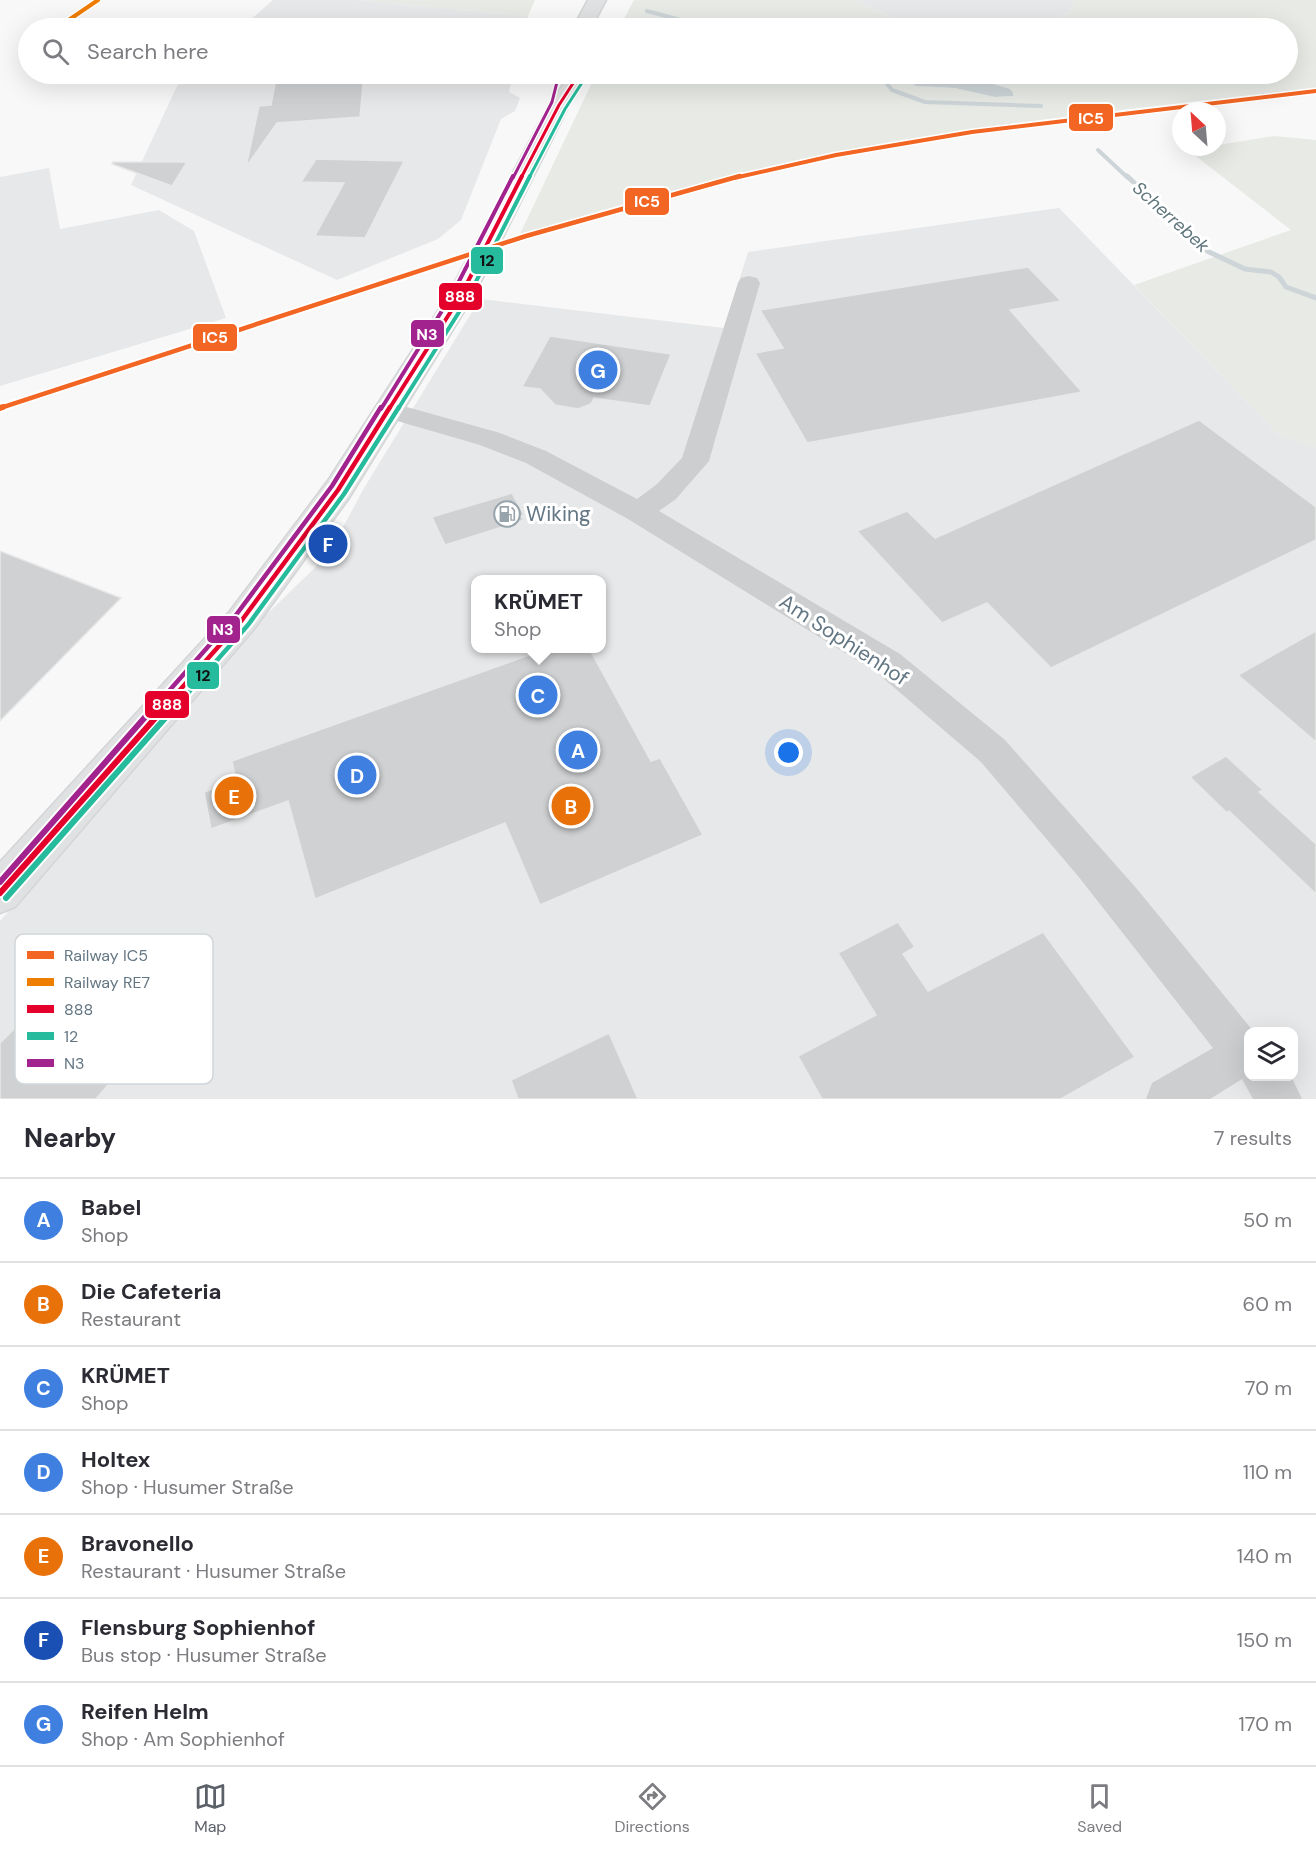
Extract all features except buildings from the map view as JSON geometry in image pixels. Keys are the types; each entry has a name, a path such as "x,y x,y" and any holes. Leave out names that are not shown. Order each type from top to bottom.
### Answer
{"main road":[{"path":"587,18 597,0"},
{"path":"559,105 564,84"},
{"path":"0,893 242,620 338,490 460,297 559,105 573,84"}],"street":[{"path":"638,512 666,492 695,461 749,283"},
{"name":"Am Sophienhof","path":"389,410 490,439 536,457 638,512 888,663 993,751 1072,839 1244,1053"},
{"path":"1168,1099 1244,1066"},
{"name":"Am Sophienhof","path":"1266,1081 1280,1099"}],"shaded area":[{"path":"273,0 357,0 528,16 527,18 252,18"},
{"path":"357,0 535,0 528,16"},
{"path":"634,0 853,0 893,18 624,18"},
{"path":"853,0 1075,0 1070,12 1057,18 893,18"},
{"path":"1075,0 1316,0 1316,88 1192,102 1172,102 1172,104 1006,124 883,143 746,172 520,234 591,84 913,84 955,88 995,97 1013,96 1010,89 993,84 1298,84 1298,18 1057,18 1070,12"},
{"path":"179,84 511,84 509,92 520,98 515,111 501,119 461,220 438,239 337,280 131,185"},
{"path":"913,84 993,84 1010,89 1013,96 995,97 955,88"},
{"path":"1274,136 1316,140 1316,447 1278,434 1134,285 1291,230 1196,156 1226,156 1226,144"},
{"path":"49,168 60,229 159,210 194,231 226,318 0,386 0,177"},
{"path":"1059,208 1278,434 1316,447 1316,1099 0,1099 0,921 265,616 328,555 364,488 480,299 724,328 748,252"}],"waterway":[{"name":"Scherrebek","path":"647,11 673,18"},
{"name":"Scherrebek","path":"887,84 892,90 925,102 1041,106"},
{"name":"Scherrebek","path":"1098,150 1128,178"},
{"name":"Scherrebek","path":"1127,176 1207,251 1245,269 1271,272 1279,277 1286,287 1316,298"}],"rail line":[{"name":"RE7","path":"72,18 98,0"},
{"name":"IC5","path":"0,408 526,236 720,181 836,155 972,132 1316,91"}],"transit line":[{"name":"N3","path":"0,882 236,615 332,486 453,293 552,102 556,84"},
{"name":"888","path":"0,893 242,620 338,490 460,297 559,105 573,84"},
{"name":"12","path":"6,898 248,625 344,494 466,301 565,109 581,84"}],"place":[{"name":"Reifen Helm","path":"598,370"},
{"name":"Wiking","path":"507,514"},
{"name":"Flensburg Sophienhof","path":"328,544"},
{"name":"KRÜMET","path":"538,695"},
{"name":"Babel","path":"578,750"},
{"name":"Holtex","path":"357,775"},
{"name":"Bravonello","path":"234,796"},
{"name":"Die Cafeteria","path":"571,806"}]}
